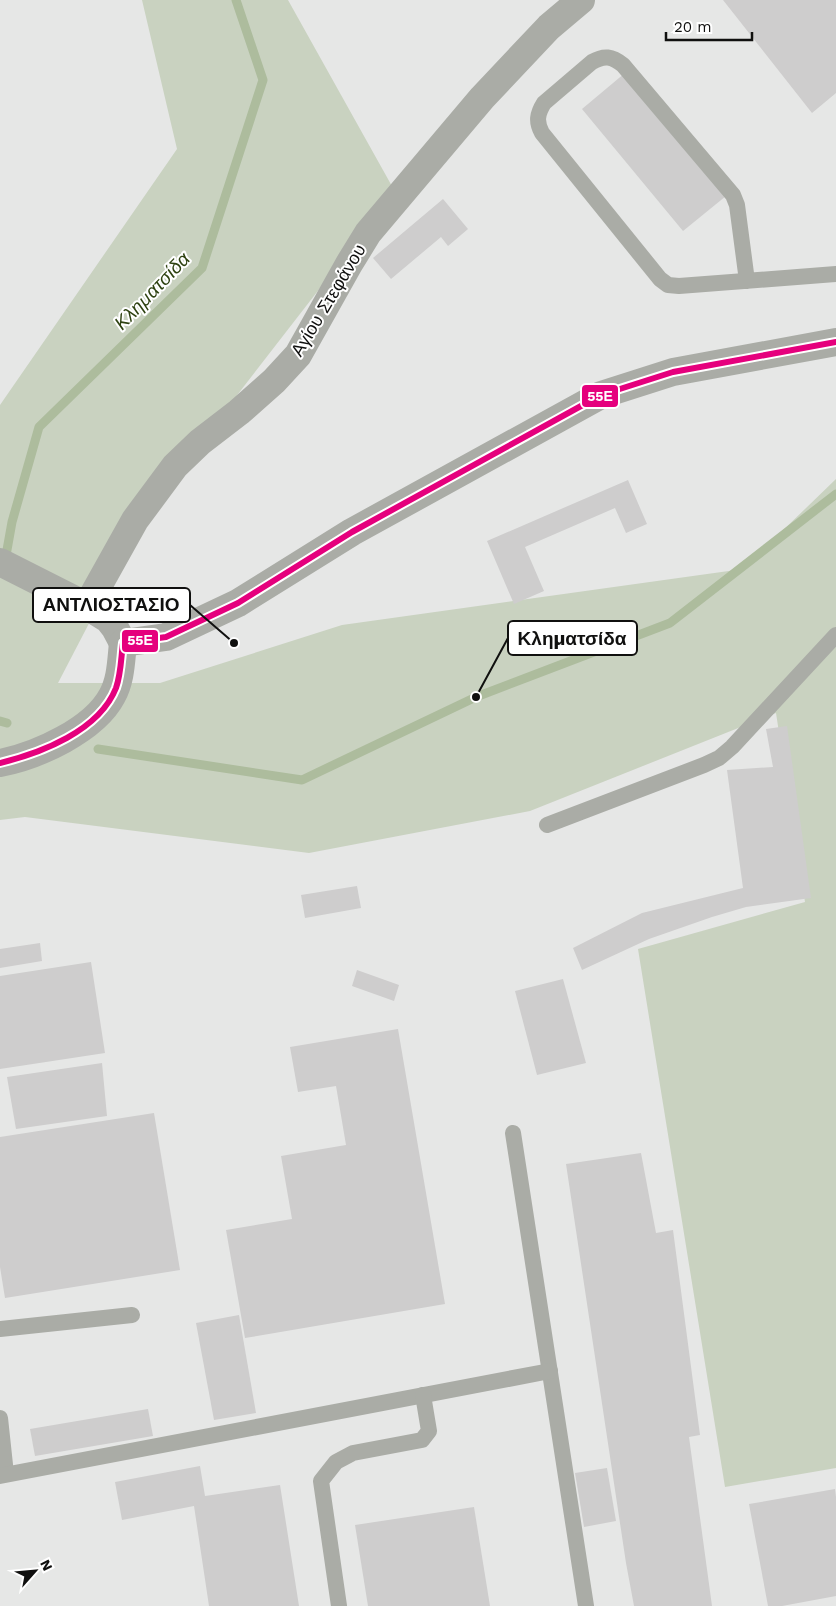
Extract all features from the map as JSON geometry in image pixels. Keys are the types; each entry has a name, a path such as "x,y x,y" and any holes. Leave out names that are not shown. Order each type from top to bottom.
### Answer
{"street":[{"name":"Αγίου Στεφάνου","path":"87,606 135,520 175,466 200,442 274,381 298,355 368,233 482,98 549,27 581,0"},
{"path":"123,643 166,637 238,603 352,532 601,395 673,372 836,342"},
{"path":"0,562 87,606 108,619 116,628 123,643 120,673 112,696 96,716 74,734 47,748 0,763"}],"lane":[{"path":"748,281 737,205 732,195 623,64 608,56 599,57 544,103 537,118 538,126 542,133 660,279 668,285 673,286 748,281 836,274"},
{"path":"547,825 719,758 732,747 836,635"},
{"path":"513,1133 586,1606"},
{"path":"0,1329 132,1315"},
{"path":"0,1418 3,1475 550,1371"},
{"path":"340,1606 322,1481 336,1462 353,1452 422,1440 429,1431 423,1395"}],"green space":[{"path":"142,0 288,0 393,188 317,292 148,510 58,683 160,683 342,625 743,569 836,479 836,1468 725,1487 638,949 805,902 776,713 530,811 309,853 25,817 0,820 0,405 177,149"}],"building":[{"path":"723,0 836,0 836,93 812,113"},
{"path":"625,73 726,196 683,231 582,109"},
{"path":"443,199 468,229 448,246 441,237 391,279 373,258"},
{"path":"628,480 647,524 626,533 615,508 525,547 544,591 514,604 487,541"},
{"path":"787,726 811,898 746,907 712,917 649,939 582,970 573,948 642,913 743,888 727,770 773,767 766,729"},
{"path":"357,886 361,908 305,918 301,895"},
{"path":"40,943 42,961 0,968 0,949"},
{"path":"91,962 105,1053 0,1069 0,976"},
{"path":"357,970 399,985 394,1001 352,986"},
{"path":"563,979 586,1063 537,1075 515,991"},
{"path":"398,1029 445,1304 245,1338 226,1230 292,1219 281,1156 346,1145 336,1086 298,1092 290,1047"},
{"path":"102,1063 107,1116 16,1129 7,1077"},
{"path":"154,1113 180,1270 5,1298 0,1267 0,1137"},
{"path":"641,1153 656,1233 673,1230 700,1435 689,1437 712,1606 634,1606 626,1563 566,1164"},
{"path":"239,1315 256,1413 214,1420 196,1323"},
{"path":"148,1409 153,1436 35,1456 30,1429"},
{"path":"200,1466 205,1496 280,1485 299,1606 209,1606 194,1506 122,1520 115,1482"},
{"path":"607,1468 616,1521 584,1527 575,1473"},
{"path":"835,1489 836,1596 782,1606 768,1606 749,1504"},
{"path":"474,1507 490,1606 368,1606 355,1525"}],"waterway":[{"name":"Κληματσίδα","path":"5,561 12,522 39,427 202,268 263,80 236,0"},
{"name":"Κληματσίδα","path":"98,749 302,780 476,697 670,623 836,494"},
{"path":"0,721 7,723"}],"transit line":[{"name":"55Ε","path":"0,763 33,753 67,738 83,728 96,716 108,703 118,683 123,643 166,637 238,603 352,532 601,395 673,372 836,342"}],"place":[{"name":"ΑΝΤΛΙΟΣΤΑΣΙΟ","path":"234,643"},
{"name":"Κληματσίδα","path":"476,697"}]}
